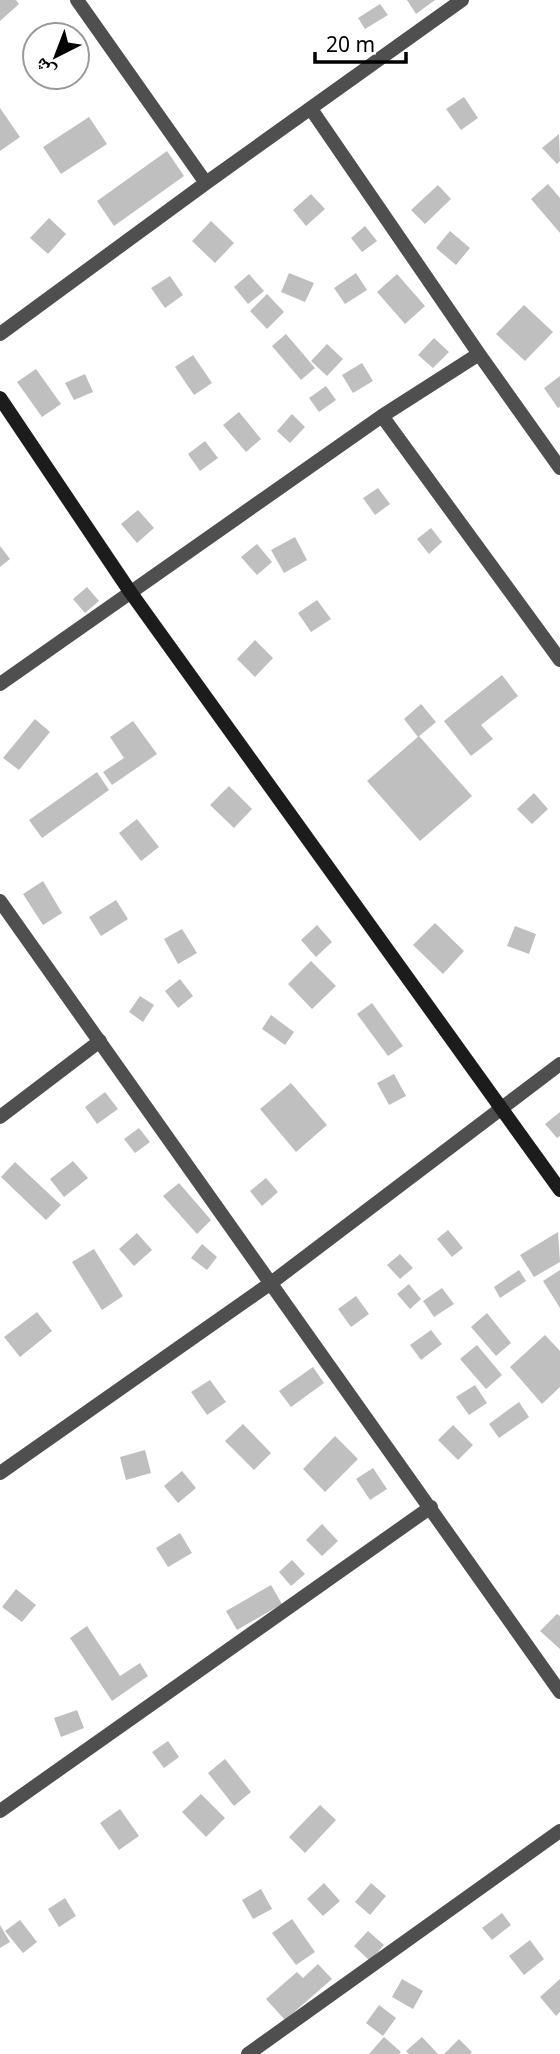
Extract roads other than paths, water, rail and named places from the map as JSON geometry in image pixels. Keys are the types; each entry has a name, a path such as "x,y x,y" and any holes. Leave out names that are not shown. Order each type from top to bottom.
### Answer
{"street":[{"path":"77,0 206,183"},
{"path":"0,334 461,0"},
{"path":"312,109 560,468"},
{"path":"0,684 382,416 479,354"},
{"path":"0,398 131,593 560,1190"},
{"path":"382,416 560,660"},
{"path":"0,901 560,1692"},
{"path":"0,1117 100,1041"},
{"path":"0,1473 271,1283 560,1064"},
{"path":"0,1811 431,1507"},
{"path":"248,2054 560,1831"}]}
